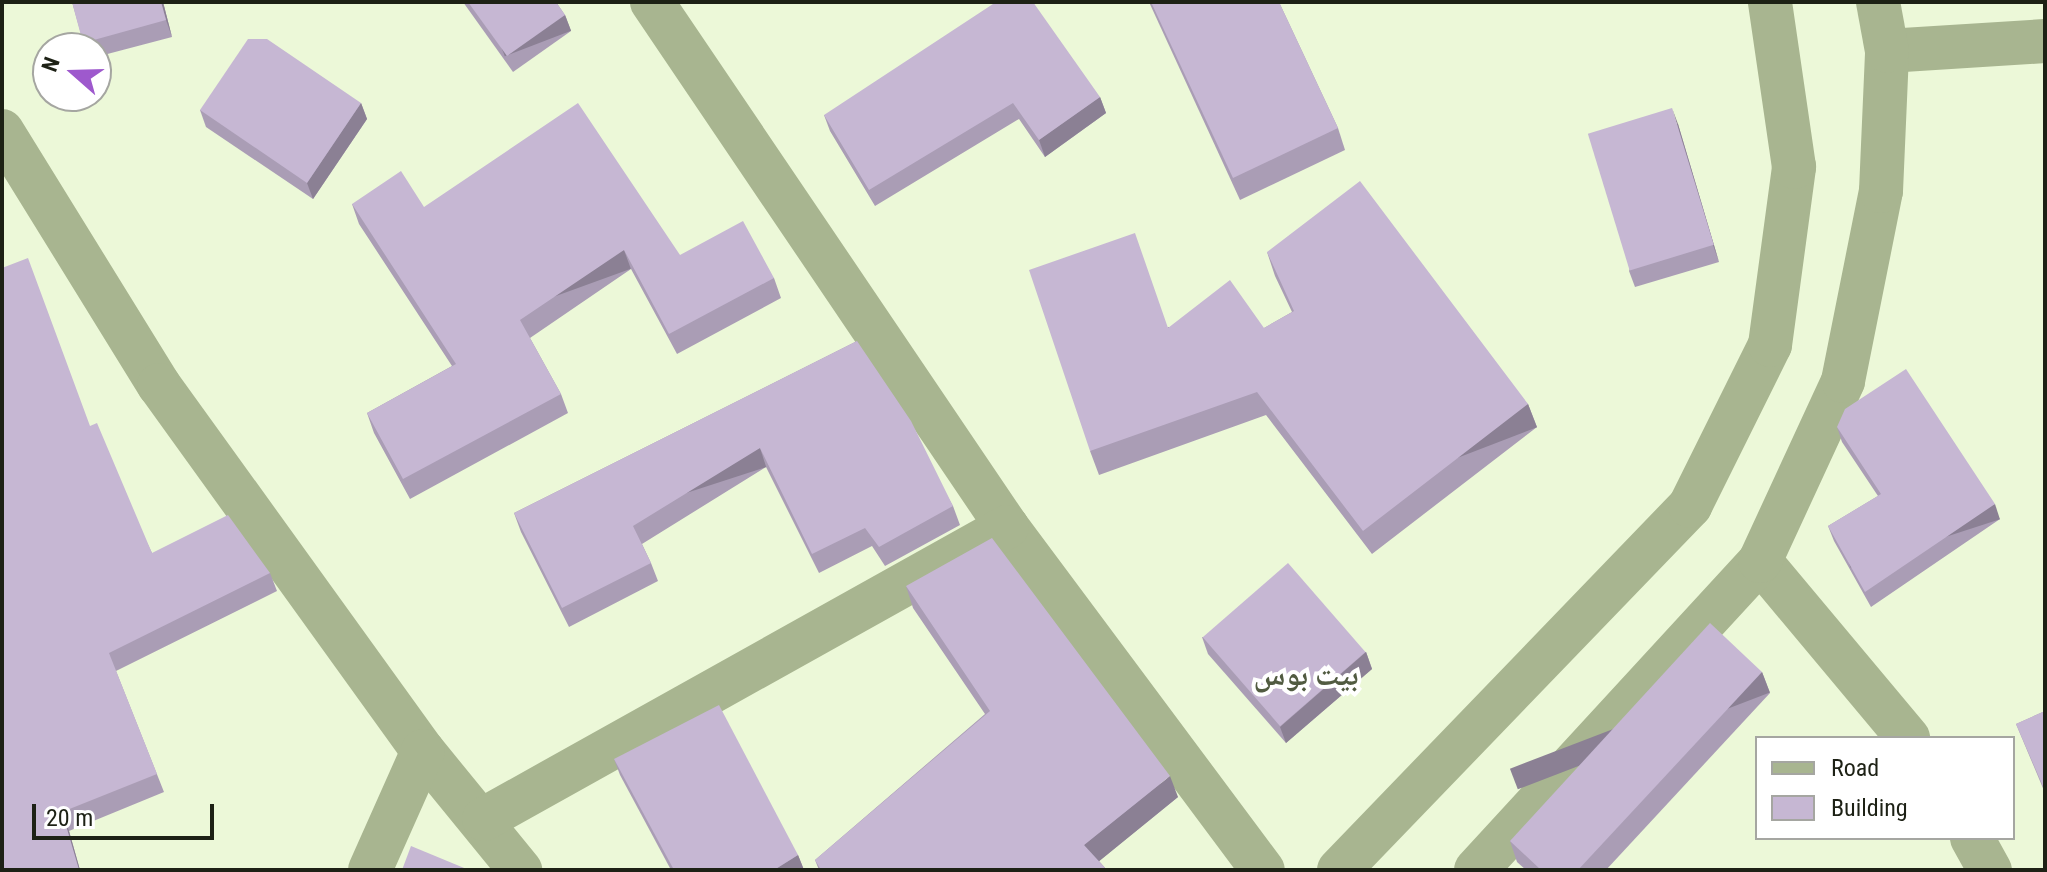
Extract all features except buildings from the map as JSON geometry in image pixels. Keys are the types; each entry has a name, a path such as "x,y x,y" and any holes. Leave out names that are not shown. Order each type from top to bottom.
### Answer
{"street":[{"path":"652,2 1007,527 1263,870"},
{"path":"1339,870 1690,506 1764,358 1770,345 1794,167 1770,2"},
{"path":"1476,870 1760,561 1843,381 1881,191 1887,51 1878,2"},
{"path":"1887,51 2045,41"},
{"path":"2,131 159,385 423,751 484,819 520,870"},
{"path":"484,819 1007,527"},
{"path":"1760,561 1906,736"},
{"path":"370,870 423,751"},
{"path":"1973,840 1990,870"}],"district":[{"name":"بيت بوس","path":"1306,675"}]}
